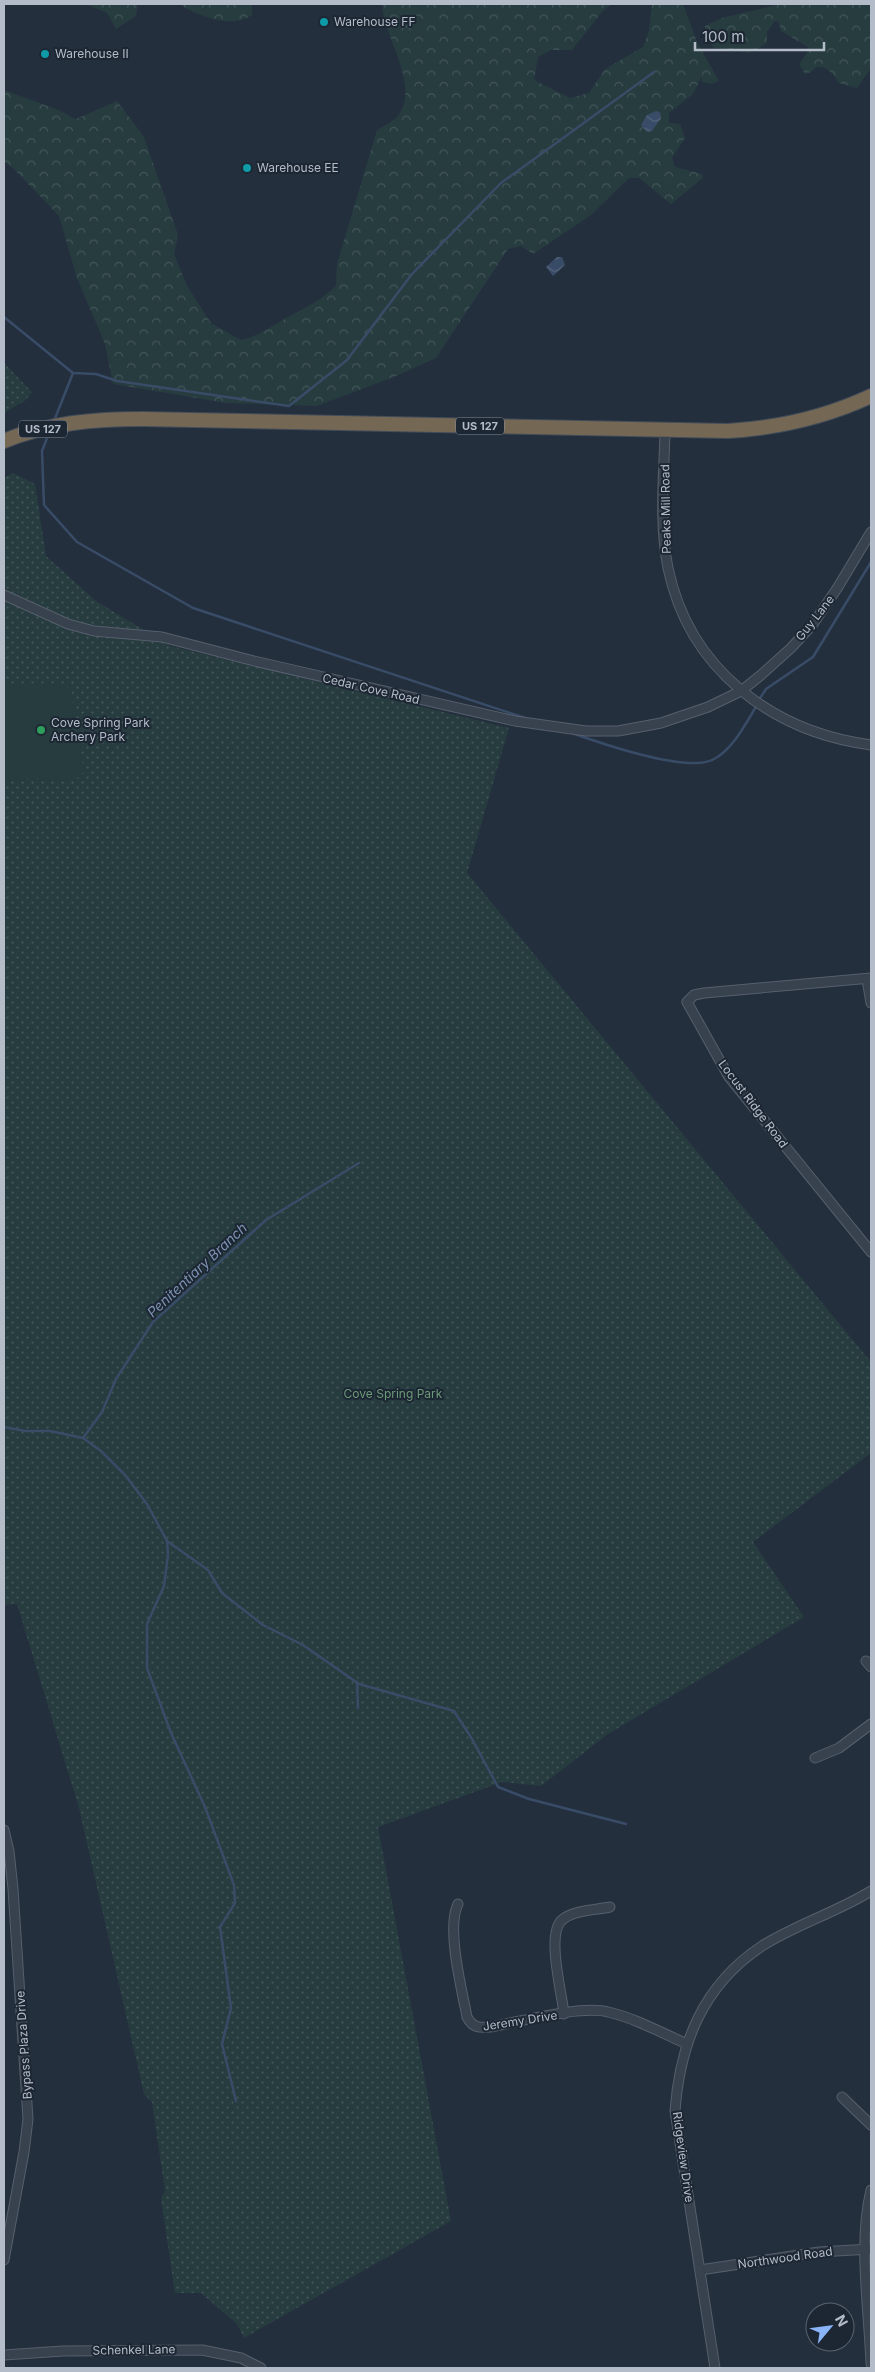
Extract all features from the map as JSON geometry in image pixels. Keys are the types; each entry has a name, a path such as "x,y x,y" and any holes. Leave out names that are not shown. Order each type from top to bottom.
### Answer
{"highway":[{"name":"US 127","path":"4,441 61,425 115,419 204,419 728,431 778,425 822,415 871,396"}],"street":[{"name":"Peaks Mill Road","path":"665,431 664,529 668,568 681,609 703,648 741,691 768,710 809,731 839,740 871,745"},
{"name":"Guy Lane","path":"741,691 791,648 813,624 871,532"},
{"name":"Cedar Cove Road","path":"4,595 61,621 94,631 162,637 439,705 560,728 602,731 648,726 703,709 741,691"},
{"path":"869,978 871,1003"},
{"name":"Locust Ridge Road","path":"869,978 704,993 694,995 687,1002 730,1077 871,1252"},
{"path":"815,1758 839,1748 871,1724"},
{"name":"Bypass Plaza Drive","path":"4,1830 9,1851 13,1889 28,2119 24,2152 4,2260"},
{"name":"Ridgeview Drive","path":"715,2368 675,2111 678,2076 687,2044 700,2012 712,1994 744,1960 763,1945 871,1891"},
{"name":"Jeremy Drive","path":"458,1904 454,1920 454,1936 467,2017 471,2024 479,2028 490,2027 564,2014 607,2011 687,2044"},
{"path":"564,2014 554,1940 558,1925 562,1920 576,1913 610,1907"},
{"path":"842,2097 871,2125"},
{"path":"871,2190 866,2210 871,2364"},
{"name":"Northwood Road","path":"700,2270 819,2252 868,2249"},
{"name":"Schenkel Lane","path":"4,2355 58,2351 196,2349 241,2358 261,2368"}],"green space":[{"path":"85,4 138,4 136,16 116,29 107,13"},
{"path":"181,4 252,4 252,15 235,21 218,20 185,8"},
{"path":"382,4 611,4 602,12 572,50 551,50 538,57 534,80 570,98 589,93 605,69 643,47 649,31 652,4 683,4 697,42 719,81 711,84 702,82 701,77 693,94 669,113 669,123 680,124 685,138 672,158 675,167 702,174 703,178 671,204 639,178 629,178 591,215 533,254 521,246 508,249 436,358 394,377 317,406 226,403 113,384 105,344 77,278 59,216 4,161 4,90 56,109 76,119 117,101 144,137 178,235 174,254 187,286 211,323 241,340 260,333 308,306 325,296 336,286 337,264 377,130 397,117 404,105 404,76 388,31"},
{"path":"781,4 871,4 871,68 857,88 839,83 824,68 816,67 811,72 805,74 799,64 807,53 808,47 781,31 779,22 775,21 767,32 767,43 749,53 714,48 706,37 705,26 722,18"},
{"path":"4,363 32,392 26,400 4,413"},
{"name":"Cove Spring Park","path":"13,473 35,484 46,556 96,601 170,646 509,728 467,873 871,1362 871,1453 753,1542 804,1617 608,1734 541,1786 502,1782 378,1827 451,2221 244,2338 237,2324 201,2293 175,2293 161,2198 165,2191 152,2102 144,2094 79,1808 17,1604 4,1605 4,478"},
{"name":"Cove Spring Park Archery Park","path":"62,683 71,689 84,771 80,776 69,781 36,778 4,782 4,684"}],"water":[{"path":"656,111 660,112 661,118 652,131 647,132 641,125 647,115"},
{"path":"557,257 562,257 565,265 553,276 546,267"}],"waterway":[{"path":"4,317 73,373 96,374 117,381 289,406 347,360 412,274 501,183 654,72"},
{"path":"54,421 73,373"},
{"path":"49,433 42,451 44,505 77,542 193,608 528,719"},
{"path":"759,700 766,689 813,657 871,562"},
{"path":"569,732 642,755 684,763 701,763 714,759 727,749 757,705"},
{"name":"Penitentiary Branch","path":"83,1438 102,1412 116,1379 153,1322 266,1220 359,1163"},
{"path":"4,1427 25,1431 50,1431 83,1438 101,1451 125,1475 147,1504 167,1541 208,1570 222,1593 263,1625 303,1645 359,1684 454,1711 472,1739 498,1787 529,1799 626,1824"},
{"path":"167,1541 168,1555 164,1586 147,1624 147,1668 171,1733 205,1807 234,1885 235,1903 220,1927 231,2008 222,2044 236,2101"},
{"path":"357,1682 358,1708"}],"place":[{"name":"Warehouse FF","path":"324,22"},
{"name":"Warehouse II","path":"45,54"},
{"name":"Warehouse EE","path":"247,168"},
{"name":"Cove Spring Park Archery Park","path":"41,730"}]}
